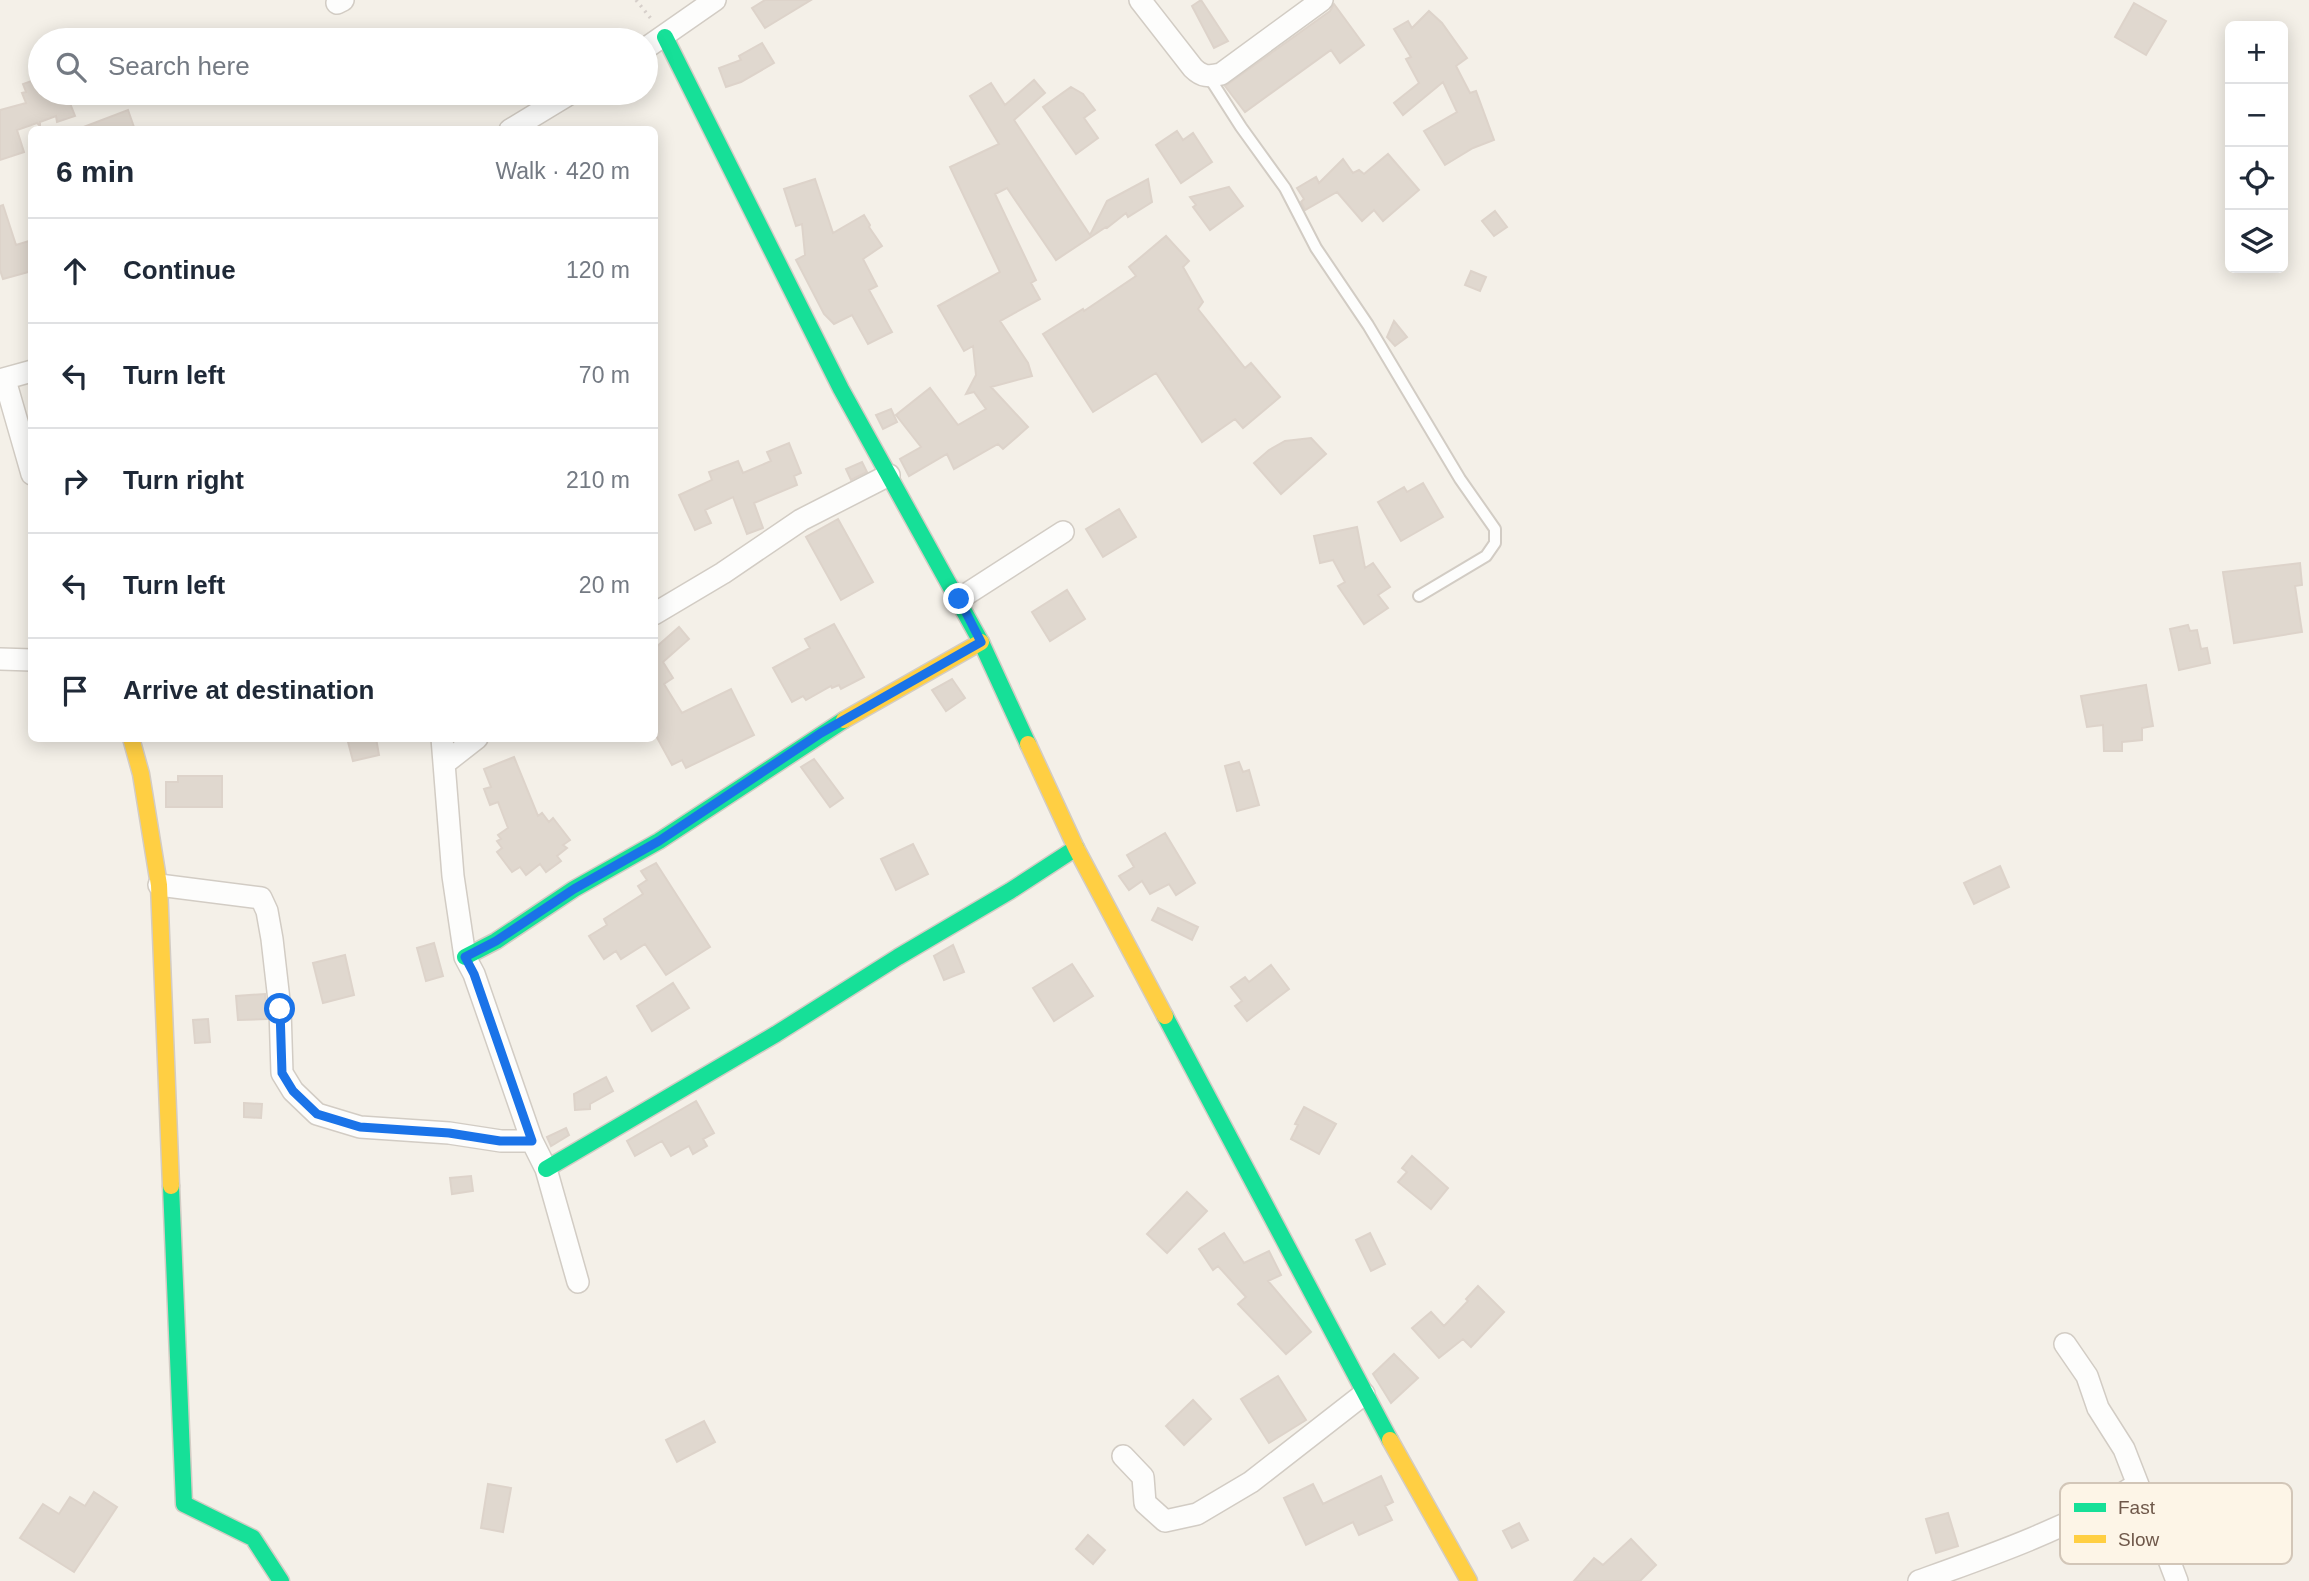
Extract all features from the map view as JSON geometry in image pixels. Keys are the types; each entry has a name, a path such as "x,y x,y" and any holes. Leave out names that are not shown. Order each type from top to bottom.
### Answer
{"street":[{"path":"658,41 715,0"},
{"path":"1140,0 1192,68 1209,77 1221,74 1322,0"},
{"path":"665,37 841,389 981,642 1076,848 1364,1394 1469,1581"},
{"path":"517,126 551,105"},
{"path":"28,372 3,380 28,461"},
{"path":"658,612 723,573 801,520 889,475"},
{"path":"959,599 1063,532"},
{"path":"465,957 496,941 574,889 659,841 821,733 981,642"},
{"path":"0,659 28,660"},
{"path":"132,742 141,774 159,885 184,1504 253,1538 281,1581"},
{"path":"442,742 453,876 465,957 474,974 532,1141 546,1169 578,1282"},
{"path":"445,764 472,742"},
{"path":"546,1169 776,1034 1076,848"},
{"path":"159,885 261,898 267,911 272,939 280,1009 282,1073 293,1091 317,1114 360,1127 449,1133 500,1141 532,1141"},
{"path":"2065,1344 2087,1376 2098,1408 2124,1449 2137,1483"},
{"path":"1123,1456 1143,1477 1145,1503 1165,1521 1197,1514 1251,1482 1364,1394"},
{"path":"1919,1581 1997,1553 2060,1526"},
{"path":"2170,1564 2177,1581"}],"lane":[{"path":"1209,77 1285,188 1315,248 1368,325 1460,479 1495,529 1495,543 1486,556 1419,596"}],"building":[{"path":"765,0 811,0 765,28 752,8"},
{"path":"1201,0 1228,41 1214,48 1192,6"},
{"path":"2134,3 2166,21 2146,55 2115,37"},
{"path":"1334,4 1364,45 1340,63 1331,50 1245,112 1225,86 1330,11"},
{"path":"1429,11 1442,23 1467,58 1456,66 1470,93 1476,91 1494,140 1473,148 1445,165 1424,131 1457,112 1443,82 1403,115 1394,103 1419,83 1406,59 1411,57 1394,29 1408,21 1412,28"},
{"path":"762,43 774,63 741,82 726,87 719,68 741,60 739,56"},
{"path":"1034,80 1045,93 1014,120 1090,235 1107,201 1148,179 1152,202 1128,217 1126,213 1056,260 1007,188 995,194 1036,280 1031,283 1040,299 1000,321 1028,363 1032,376 991,387 1028,427 1003,449 998,444 954,469 947,454 909,476 900,459 921,447 896,415 930,388 958,425 986,409 974,392 966,394 976,375 973,346 964,351 938,306 1000,272 950,167 999,144 970,96 991,83 1005,105"},
{"path":"28,82 28,105 71,105 75,116 57,122 56,116 40,122 40,126 37,123 17,130 24,152 0,160 0,110 26,103 22,93 26,92 23,84"},
{"path":"1071,87 1083,94 1095,110 1084,118 1098,138 1076,154 1043,107"},
{"path":"128,110 134,126 86,126"},
{"path":"1177,131 1183,140 1193,133 1212,162 1181,183 1156,145"},
{"path":"1388,154 1419,190 1383,221 1374,210 1362,221 1337,192 1305,210 1301,202 1304,199 1297,188 1316,177 1319,183 1343,159 1353,173 1359,170 1364,174"},
{"path":"815,179 833,233 864,215 882,246 863,259 877,286 869,290 892,332 868,344 852,315 834,324 824,314 796,260 805,255 802,224 796,226 784,189"},
{"path":"1229,187 1243,206 1210,230 1193,207 1196,205 1190,197"},
{"path":"3,205 16,245 28,241 28,272 3,279 0,270 0,206"},
{"path":"1495,211 1507,227 1494,236 1482,221"},
{"path":"1166,236 1189,261 1183,267 1203,302 1198,309 1245,368 1251,363 1280,397 1243,428 1235,419 1202,442 1156,373 1093,412 1043,334 1083,309 1084,311 1136,276 1129,267"},
{"path":"1471,271 1486,277 1480,291 1465,285"},
{"path":"1394,321 1407,337 1395,346 1387,337"},
{"path":"891,409 897,422 883,429 876,415"},
{"path":"1311,438 1326,454 1281,494 1254,463 1285,441"},
{"path":"789,443 801,473 794,476 797,485 754,503 763,528 747,534 733,497 705,510 711,523 695,530 679,495 712,480 709,472 738,461 743,473 771,461 767,452"},
{"path":"862,462 867,472 851,480 846,469"},
{"path":"1423,483 1443,517 1401,541 1378,502 1404,487 1407,492"},
{"path":"1119,509 1136,537 1103,557 1086,529"},
{"path":"838,519 873,582 841,600 806,537"},
{"path":"1357,527 1365,568 1373,563 1390,587 1378,595 1388,608 1364,624 1338,586 1345,582 1333,560 1320,563 1314,536"},
{"path":"2300,563 2302,585 2295,586 2302,632 2234,643 2223,572"},
{"path":"1067,590 1085,619 1050,641 1032,612"},
{"path":"834,624 864,677 841,689 839,685 832,688 831,686 806,700 803,696 792,702 773,668 810,648 805,639"},
{"path":"2188,625 2190,631 2197,630 2201,649 2207,648 2210,663 2179,670 2170,629"},
{"path":"679,627 689,639 663,662 673,678 664,684 682,713 731,689 754,735 686,768 682,760 672,765 658,739 658,645"},
{"path":"952,679 965,698 946,711 932,690"},
{"path":"2146,685 2153,726 2142,728 2142,740 2122,742 2122,751 2104,751 2103,725 2087,727 2081,696"},
{"path":"348,742 377,742 379,755 353,761"},
{"path":"514,757 538,816 542,813 549,822 553,818 570,840 563,845 567,848 557,856 561,861 546,872 540,864 526,875 520,867 512,872 497,852 502,848 497,841 501,839 498,835 508,828 498,802 490,805 484,789 491,787 484,769"},
{"path":"814,759 843,798 830,807 801,767"},
{"path":"1239,762 1243,772 1249,770 1259,805 1237,811 1225,766"},
{"path":"178,776 222,776 222,807 166,807 166,782 178,782"},
{"path":"1165,833 1195,883 1176,895 1169,884 1150,894 1142,881 1129,890 1119,876 1134,867 1127,855"},
{"path":"913,844 928,874 896,890 881,859"},
{"path":"656,863 710,947 666,975 645,944 621,959 616,951 604,959 589,936 607,925 604,919 643,894 638,886 647,880 641,871"},
{"path":"2000,866 2009,887 1974,904 1964,883"},
{"path":"1158,908 1198,927 1192,940 1152,920"},
{"path":"434,943 443,976 426,981 417,948"},
{"path":"953,945 964,972 944,980 934,956"},
{"path":"345,955 354,995 323,1003 313,963"},
{"path":"1072,964 1093,996 1054,1021 1033,988"},
{"path":"1271,965 1289,989 1247,1021 1235,1006 1242,1001 1231,987 1245,977 1249,982"},
{"path":"673,983 689,1008 652,1031 637,1006"},
{"path":"265,994 267,1019 238,1020 236,996"},
{"path":"208,1019 210,1042 195,1043 193,1020"},
{"path":"606,1077 613,1091 590,1104 590,1109 575,1110 574,1094"},
{"path":"696,1101 714,1133 703,1139 707,1146 693,1154 689,1146 671,1156 662,1141 635,1156 627,1141"},
{"path":"244,1103 262,1104 261,1118 244,1117"},
{"path":"1304,1107 1336,1124 1319,1154 1291,1139"},
{"path":"566,1128 569,1135 551,1146 547,1137"},
{"path":"1412,1156 1448,1188 1431,1209 1398,1182 1407,1172 1402,1168"},
{"path":"471,1176 473,1191 452,1194 450,1178"},
{"path":"1187,1192 1207,1211 1167,1253 1147,1234"},
{"path":"1224,1233 1244,1263 1269,1251 1281,1275 1268,1281 1311,1332 1286,1354 1238,1304 1246,1297 1218,1266 1213,1270 1199,1249"},
{"path":"1370,1233 1385,1264 1371,1271 1356,1240"},
{"path":"1478,1286 1504,1312 1471,1347 1463,1339 1439,1358 1412,1328 1431,1312 1444,1326"},
{"path":"1394,1354 1418,1378 1391,1403 1373,1374"},
{"path":"1278,1376 1306,1420 1269,1443 1241,1399"},
{"path":"1193,1400 1211,1419 1184,1445 1166,1426"},
{"path":"704,1421 715,1442 677,1462 666,1440"},
{"path":"1381,1476 1393,1502 1385,1506 1392,1520 1359,1535 1353,1522 1306,1545 1284,1498 1313,1484 1323,1504"},
{"path":"488,1484 511,1488 503,1532 481,1528"},
{"path":"94,1492 117,1507 74,1572 20,1538 43,1504 59,1514 70,1497 85,1506"},
{"path":"1948,1513 1958,1546 1936,1553 1926,1519"},
{"path":"1519,1523 1528,1540 1512,1548 1503,1531"},
{"path":"1088,1535 1105,1550 1093,1564 1076,1549"},
{"path":"1631,1539 1656,1565 1640,1581 1574,1581 1594,1558 1603,1565"}],"traffic: fast":[{"path":"665,37 841,389 981,642 1028,744"},
{"path":"465,957 496,941 574,889 659,841 844,720"},
{"path":"546,1169 776,1034 1076,848"},
{"path":"1165,1016 1390,1440"},
{"path":"171,1186 184,1504 253,1538 281,1581"}],"traffic: slow":[{"path":"844,720 981,642"},
{"path":"132,742 141,774 159,885 171,1186"},
{"path":"1028,744 1076,848 1165,1016"},
{"path":"1390,1440 1469,1581"}],"route":[{"path":"280,1009 282,1073 293,1091 317,1114 360,1127 449,1133 500,1141 532,1141 474,974 465,957 496,941 574,889 659,841 821,733 981,642 959,599"}]}
